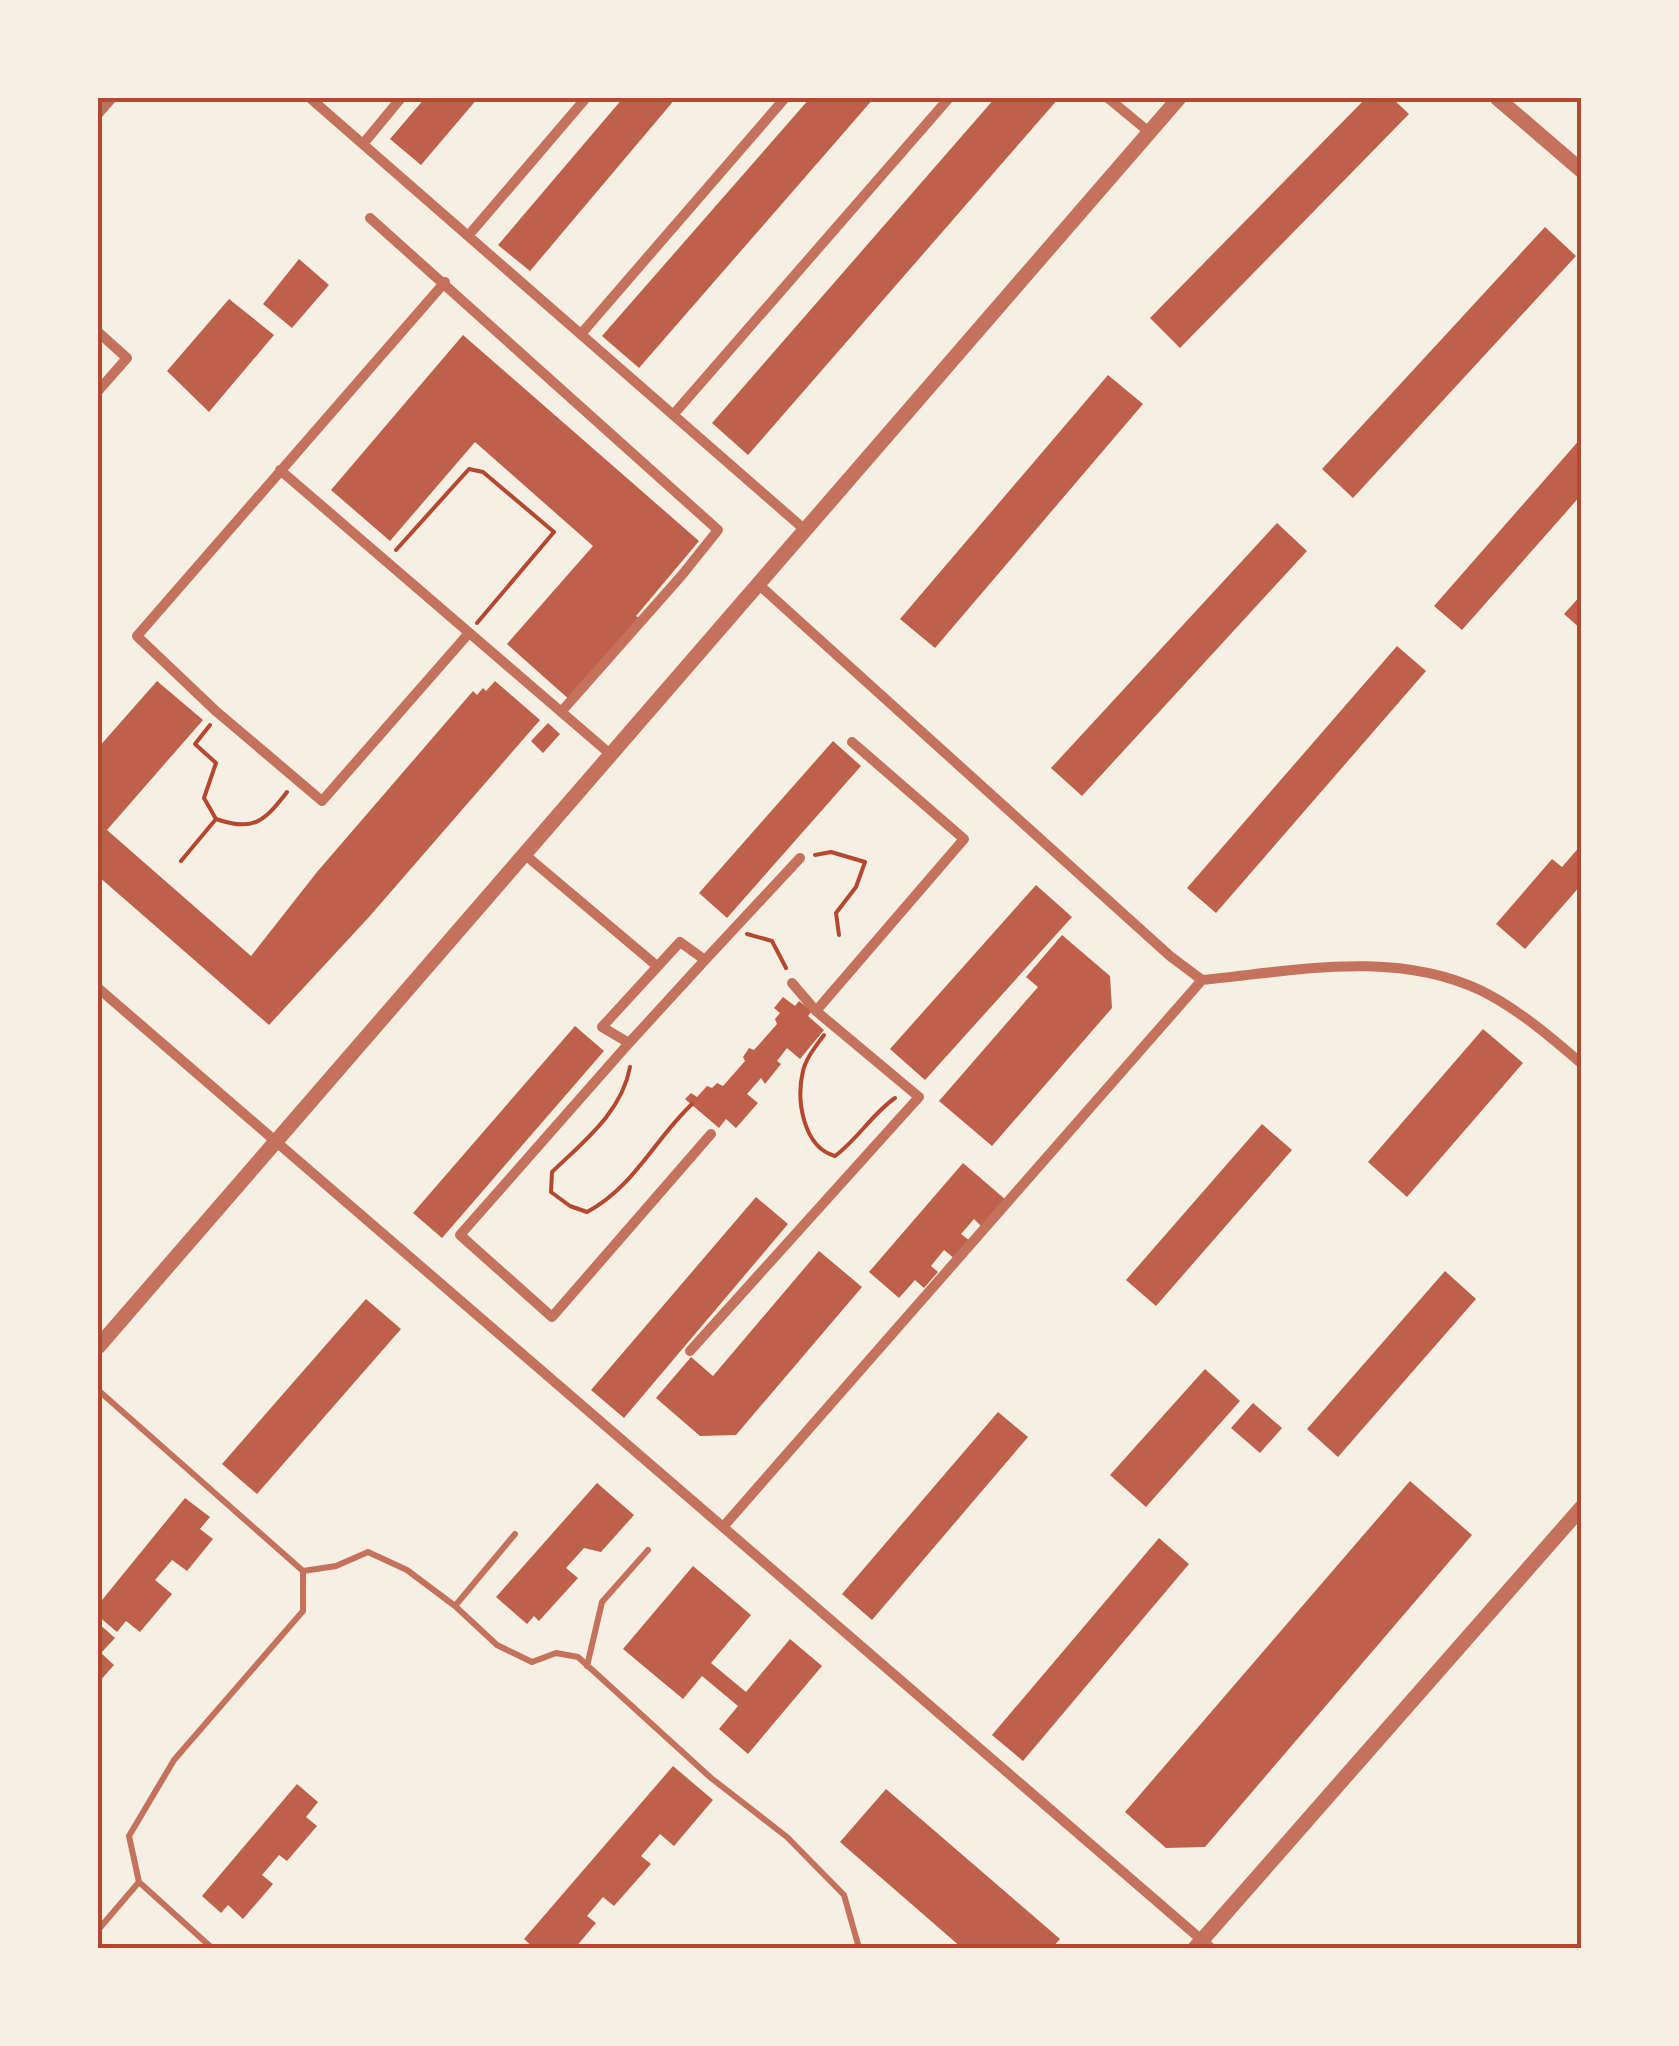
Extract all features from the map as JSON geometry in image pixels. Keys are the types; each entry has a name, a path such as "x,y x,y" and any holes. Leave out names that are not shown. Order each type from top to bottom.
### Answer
{"street":[{"path":"98,114 112,98"},
{"path":"310,98 804,529"},
{"path":"363,144 401,98"},
{"path":"468,236 586,98"},
{"path":"581,334 785,98"},
{"path":"673,415 949,98"},
{"path":"1108,98 1149,132"},
{"path":"98,1348 609,753 1180,98"},
{"path":"1497,98 1582,170"},
{"path":"370,218 718,530 562,712"},
{"path":"444,282 137,636 322,801 470,632"},
{"path":"98,332 127,358 98,392"},
{"path":"280,470 609,753"},
{"path":"757,583 1170,956 1202,980 1352,965 1414,968 1483,992 1549,1036 1582,1064"},
{"path":"816,1011 964,838 852,742"},
{"path":"523,853 657,966"},
{"path":"711,1134 552,1318 460,1236 800,858"},
{"path":"629,1044 602,1027 657,966 680,942 706,960"},
{"path":"723,1527 1202,980"},
{"path":"690,1351 918,1097 816,1011 792,984"},
{"path":"98,988 1202,1946 1582,1507"}],"lane":[{"path":"98,1390 303,1571 304,1611 174,1760 129,1836 140,1882 212,1948"},
{"path":"456,1606 515,1534"},
{"path":"588,1666 602,1602 648,1550"},
{"path":"303,1571 336,1566 368,1552 407,1570 456,1606 497,1645 532,1662 556,1653 578,1657 711,1778 788,1837 844,1895 859,1948"},
{"path":"98,1930 140,1882"}],"path":[{"path":"386,561 469,468 483,472 554,532 470,632"},
{"path":"220,714 195,744 216,762 204,798 216,819 238,827 258,823 296,780"},
{"path":"181,861 216,819"},
{"path":"800,858 832,852 865,862 856,887 836,913 839,935"},
{"path":"728,937 747,934 772,941 792,984"},
{"path":"833,1024 804,1066 800,1090 803,1116 811,1138 822,1152 835,1156 854,1142 871,1118 909,1089"},
{"path":"629,1044 633,1052 620,1099 600,1125 552,1172 551,1192 570,1206 587,1212 610,1200 692,1104"}],"building":[{"path":"425,98 478,98 421,165 390,139"},
{"path":"623,98 676,98 530,271 498,245"},
{"path":"810,98 874,98 639,368 602,336"},
{"path":"995,98 1059,98 748,455 712,423"},
{"path":"1366,98 1392,98 1409,114 1180,348 1150,318"},
{"path":"1545,227 1576,256 1353,498 1322,469"},
{"path":"299,259 329,285 292,328 263,304"},
{"path":"229,299 274,335 209,412 167,371"},
{"path":"463,335 699,541 636,616 642,620 571,701 507,644 593,546 475,442 390,541 331,490"},
{"path":"1108,375 1143,404 935,648 900,619"},
{"path":"1582,437 1582,494 1462,630 1434,606"},
{"path":"1277,523 1307,551 1082,796 1051,768"},
{"path":"1582,594 1582,630 1564,614"},
{"path":"1397,646 1426,671 1216,913 1187,888"},
{"path":"157,681 203,720 107,830 251,956 317,872 473,691 477,695 483,688 486,691 495,681 540,720 369,917 269,1025 98,876 98,748"},
{"path":"548,723 560,734 543,753 531,741"},
{"path":"833,741 861,766 727,918 699,893"},
{"path":"1582,844 1582,884 1525,949 1496,924 1552,859 1562,867"},
{"path":"1036,885 1072,917 925,1080 890,1049"},
{"path":"1062,935 1110,976 1112,1008 992,1146 939,1101 1038,987 1026,977"},
{"path":"783,997 795,1006 799,1001 812,1011 808,1016 824,1030 800,1059 787,1048 777,1061 781,1064 765,1084 761,1078 747,1094 758,1103 736,1128 726,1119 719,1128 685,1099 691,1093 697,1097 707,1086 723,1086 745,1061 743,1057 749,1048 754,1050 777,1024 775,1019 780,1013 774,1008"},
{"path":"575,1026 604,1051 442,1238 413,1213"},
{"path":"1483,1029 1523,1063 1407,1197 1368,1162"},
{"path":"1262,1124 1292,1150 1156,1306 1126,1280"},
{"path":"963,1163 1006,1200 982,1227 974,1219 961,1234 970,1241 955,1259 944,1250 931,1266 938,1272 924,1288 915,1280 899,1298 869,1272"},
{"path":"756,1197 788,1224 624,1418 591,1390"},
{"path":"819,1251 862,1287 736,1435 700,1436 656,1398 691,1357 713,1376"},
{"path":"1445,1271 1476,1299 1338,1457 1307,1429"},
{"path":"366,1299 401,1329 257,1494 222,1464"},
{"path":"1205,1369 1240,1401 1146,1507 1110,1475"},
{"path":"1253,1403 1282,1428 1260,1453 1231,1428"},
{"path":"998,1412 1028,1437 872,1620 842,1594"},
{"path":"1410,1481 1472,1535 1205,1847 1166,1848 1125,1812"},
{"path":"597,1483 634,1515 601,1552 584,1548 566,1568 578,1578 539,1621 534,1616 527,1624 496,1597"},
{"path":"185,1498 210,1517 200,1529 213,1539 187,1571 172,1560 155,1580 172,1594 140,1632 126,1621 117,1632 98,1616 98,1605"},
{"path":"1159,1538 1189,1564 1023,1761 992,1735"},
{"path":"693,1566 751,1615 711,1663 746,1692 790,1639 822,1666 748,1754 719,1729 738,1706 702,1676 683,1699 623,1649"},
{"path":"98,1623 115,1638 101,1653 114,1665 98,1683"},
{"path":"673,1766 713,1800 674,1846 660,1834 641,1856 651,1864 614,1906 603,1897 587,1916 596,1923 575,1948 534,1948 524,1939"},
{"path":"297,1784 318,1802 306,1817 317,1826 287,1861 279,1855 262,1875 273,1884 243,1919 228,1905 221,1913 202,1896"},
{"path":"886,1789 1060,1939 1052,1948 962,1948 840,1842"}]}
